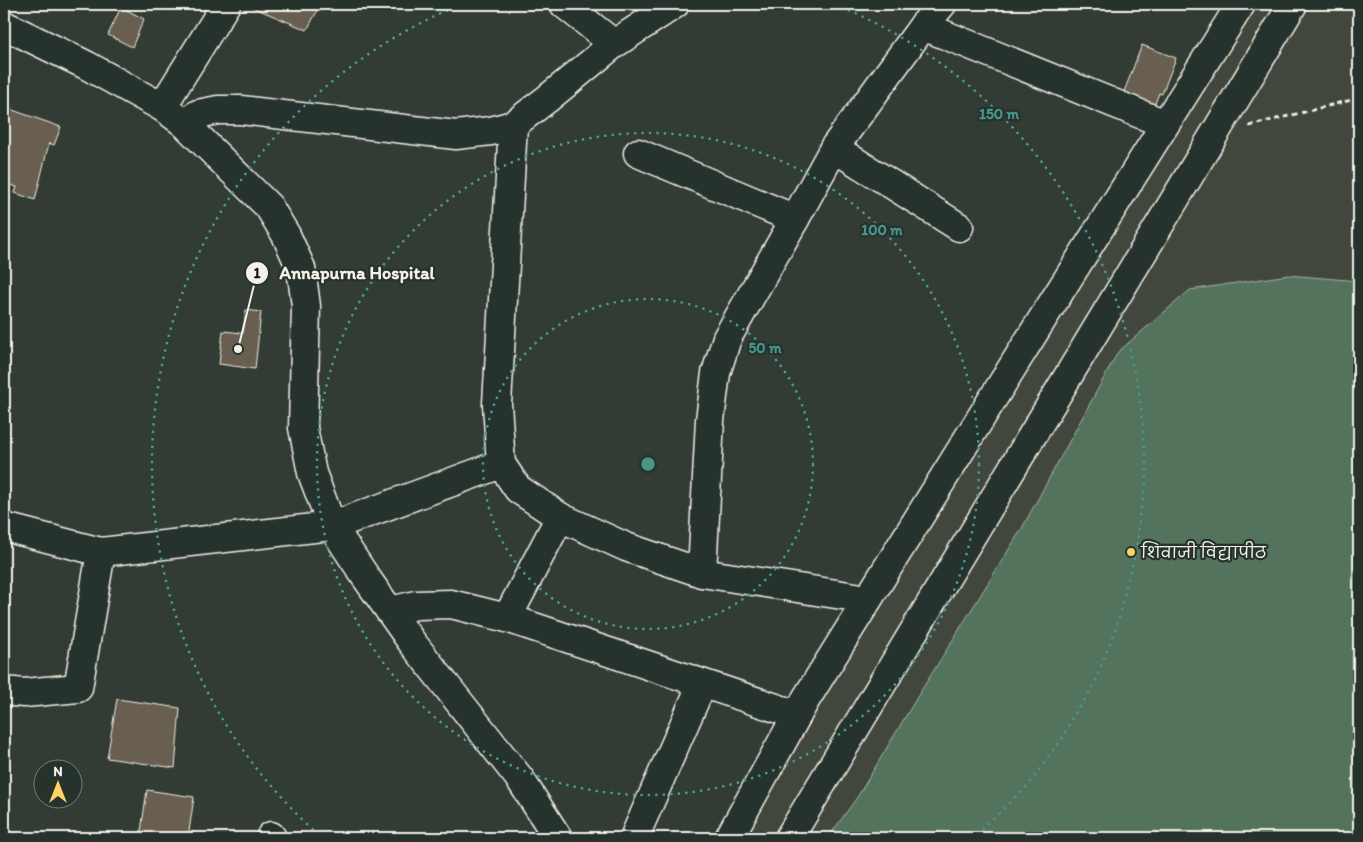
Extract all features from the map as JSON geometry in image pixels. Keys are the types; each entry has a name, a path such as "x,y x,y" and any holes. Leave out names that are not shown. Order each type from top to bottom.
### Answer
{"street":[{"path":"162,107 226,4"},
{"path":"564,4 614,44"},
{"path":"184,123 198,114 218,110 241,110 456,136 491,132 513,124 547,99 614,44 675,4"},
{"path":"702,573 710,420 716,373 727,338 834,148 923,26 942,4"},
{"path":"729,838 797,715 868,599 1241,4"},
{"path":"789,838 1293,4"},
{"path":"4,25 86,65 162,107 184,123 268,207 286,235 301,268 306,306 303,428 312,473 332,526 417,649 520,779 558,838"},
{"path":"923,26 1165,124"},
{"path":"513,124 497,404 501,464 518,490 560,517 626,547 702,573 868,599"},
{"path":"834,148 959,227"},
{"path":"638,153 795,219"},
{"path":"4,527 101,552 332,526 501,464"},
{"path":"507,618 560,517"},
{"path":"4,691 24,693 78,688 101,552"},
{"path":"390,611 416,605 451,604 507,618 797,715"},
{"path":"634,838 702,684"}],"path":[{"path":"1214,135 1359,98"}],"shaded area":[{"name":"शिवाजी विद्यापीठ","path":"1236,4 1359,4 1359,838 732,838"}],"green space":[{"name":"शिवाजी विद्यापीठ","path":"1288,275 1359,281 1359,838 828,838 858,796 1021,530 1118,352 1190,290"}],"building":[{"path":"245,4 321,4 307,30"},
{"path":"121,7 144,19 132,47 108,35"},
{"path":"1142,45 1176,58 1162,94 1159,93 1153,109 1122,97"},
{"path":"4,107 61,127 54,145 49,143 35,200 15,193 17,187 4,183"},
{"path":"246,310 261,312 255,369 219,364 223,331 243,333"},
{"path":"117,699 180,708 175,768 107,758"},
{"path":"147,790 194,797 188,838 140,838"}],"place":[{"name":"Annapurna Hospital","path":"238,349"},
{"name":"शिवाजी विद्यापीठ","path":"1131,552"}]}
